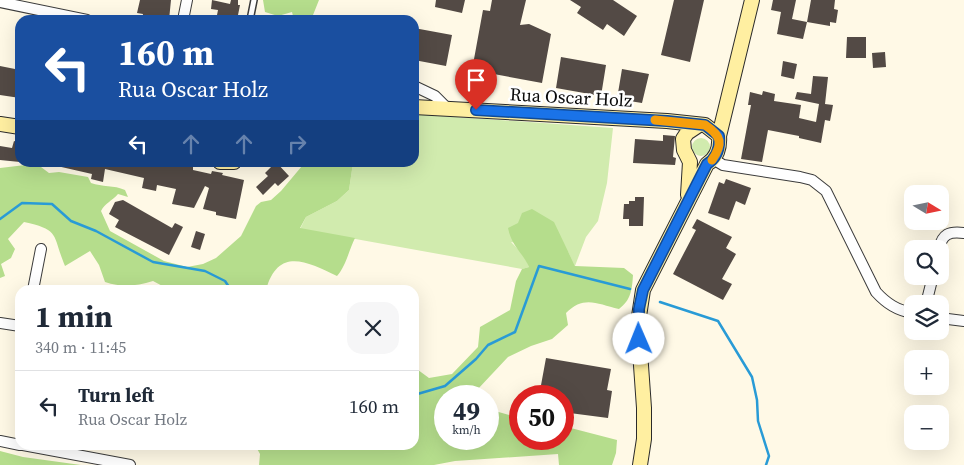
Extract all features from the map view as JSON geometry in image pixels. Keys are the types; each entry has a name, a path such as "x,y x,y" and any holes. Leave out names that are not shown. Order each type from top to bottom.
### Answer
{"main road":[{"path":"640,465 644,439 644,408 638,323 643,290 686,206 718,150 719,136 752,0"},
{"path":"683,139 687,133 702,125 722,109 730,93"},
{"name":"Rua Oscar Holz","path":"419,108 667,121 702,125"},
{"path":"667,121 681,129 684,150 690,162 691,177 686,206"},
{"path":"0,124 15,126"},
{"path":"702,125 719,136"},
{"path":"690,162 710,162"}],"street":[{"path":"184,15 187,0"},
{"path":"0,2 62,15"},
{"path":"419,88 435,96 448,109"},
{"path":"710,162 800,177 820,184 826,191 876,292 886,304 904,310"},
{"path":"941,240 947,233 964,233"},
{"path":"34,285 41,249"},
{"path":"949,320 964,322"},
{"path":"0,323 15,325"},
{"path":"0,441 15,444"},
{"path":"48,450 130,465"}],"lane":[{"path":"251,15 254,0"}],"green space":[{"path":"263,0 319,0 313,15 293,15 292,12 275,15 265,12"},
{"path":"419,114 613,128 607,183 598,221 586,237 575,266 568,252 511,242 523,254 529,267 522,269 300,229 306,217 337,201 349,190 352,167 419,167"},
{"path":"701,138 707,141 710,147 707,153 701,156 695,153 692,147 695,141"},
{"path":"41,167 49,173 59,172 88,177 91,183 125,190 128,197 118,194 101,211 110,231 164,261 187,267 203,264 216,258 241,236 256,206 261,202 271,200 301,167 352,167 349,190 337,201 306,217 300,228 355,238 345,263 337,276 304,262 294,261 278,268 271,276 268,285 161,285 153,281 135,285 118,285 105,282 99,265 90,251 65,266 54,235 44,228 24,222 8,239 15,249 11,258 1,264 5,276 0,278 0,168"},
{"path":"532,209 554,222 575,266 624,268 633,275 630,294 626,302 619,309 591,302 573,307 566,313 568,325 552,339 508,357 482,385 434,385 434,450 499,450 499,412 509,415 509,450 574,450 574,429 617,440 616,453 612,465 559,465 558,454 455,461 434,465 259,465 260,454 258,450 419,450 419,371 429,378 452,374 478,347 480,327 510,310 516,281 522,269 529,267 514,244 508,228 518,223 522,213"},
{"path":"0,451 23,457 81,465 0,465"}],"building":[{"path":"140,0 171,0 170,15 143,15 137,13"},
{"path":"212,0 230,4 231,0 238,0 238,5 240,5 238,15 217,15 218,10 211,9"},
{"path":"436,0 465,0 462,13 435,7"},
{"path":"492,0 526,0 520,25 529,24 551,34 542,83 472,70 483,10 490,11"},
{"path":"570,0 613,0 637,16 624,36 607,24 603,30 577,13 581,7"},
{"path":"674,0 704,0 690,62 661,55"},
{"path":"773,0 796,0 792,19 807,22 803,39 777,34 781,12 771,10"},
{"path":"811,0 835,0 834,9 838,10 836,23 830,22 830,26 807,22"},
{"path":"419,29 452,35 446,66 419,61"},
{"path":"847,37 866,37 866,58 846,58"},
{"path":"885,52 886,67 873,68 872,53"},
{"path":"561,57 606,65 601,96 556,88"},
{"path":"783,61 797,64 794,79 781,76"},
{"path":"0,66 15,69 15,97 0,95"},
{"path":"622,69 649,74 642,103 617,99"},
{"path":"813,76 828,77 825,104 833,105 830,121 825,120 821,143 799,138 799,136 768,130 762,162 741,159 751,105 748,105 750,92 762,95 763,91 775,94 774,101 801,105 799,118 816,122 819,104 795,99 797,92 811,94"},
{"path":"663,135 675,136 673,157 676,158 675,165 633,163 635,139 663,141"},
{"path":"15,141 15,162 0,160 0,146 12,148"},
{"path":"61,167 193,167 193,170 211,174 212,171 223,173 222,175 244,180 236,219 216,215 216,212 203,209 209,188 205,186 194,208 172,204 176,189 157,185 156,191 142,188 144,178 105,169 103,182 91,179 92,174"},
{"path":"271,167 281,167 289,176 278,186 275,183 263,195 256,187 268,176 265,173"},
{"path":"726,179 751,188 745,205 736,201 729,220 708,213 719,182 724,184"},
{"path":"635,197 644,197 643,226 629,226 629,219 623,219 624,204 629,204 629,201 635,201"},
{"path":"123,200 172,228 175,223 183,227 169,255 115,227 119,220 109,214 115,202"},
{"path":"697,219 732,237 726,248 736,254 722,279 732,284 723,300 673,274 696,230 692,228"},
{"path":"196,231 205,234 200,250 191,247"},
{"path":"546,358 611,369 607,390 612,391 608,418 574,414 574,385 541,385"}],"waterway":[{"path":"0,219 22,203 52,204 71,221 96,231 153,262 205,271 225,281 228,285"},
{"path":"419,394 445,386 476,359 488,345 515,332 539,266 630,289"},
{"path":"660,302 718,321 752,377 757,400 758,421 769,456 766,465"}],"slow traffic":[{"path":"655,120 705,125 719,136 718,150 712,160"}],"route":[{"path":"476,110 667,121 705,125 719,136 718,150 710,163 707,164 643,290 639,309 639,339"}]}
